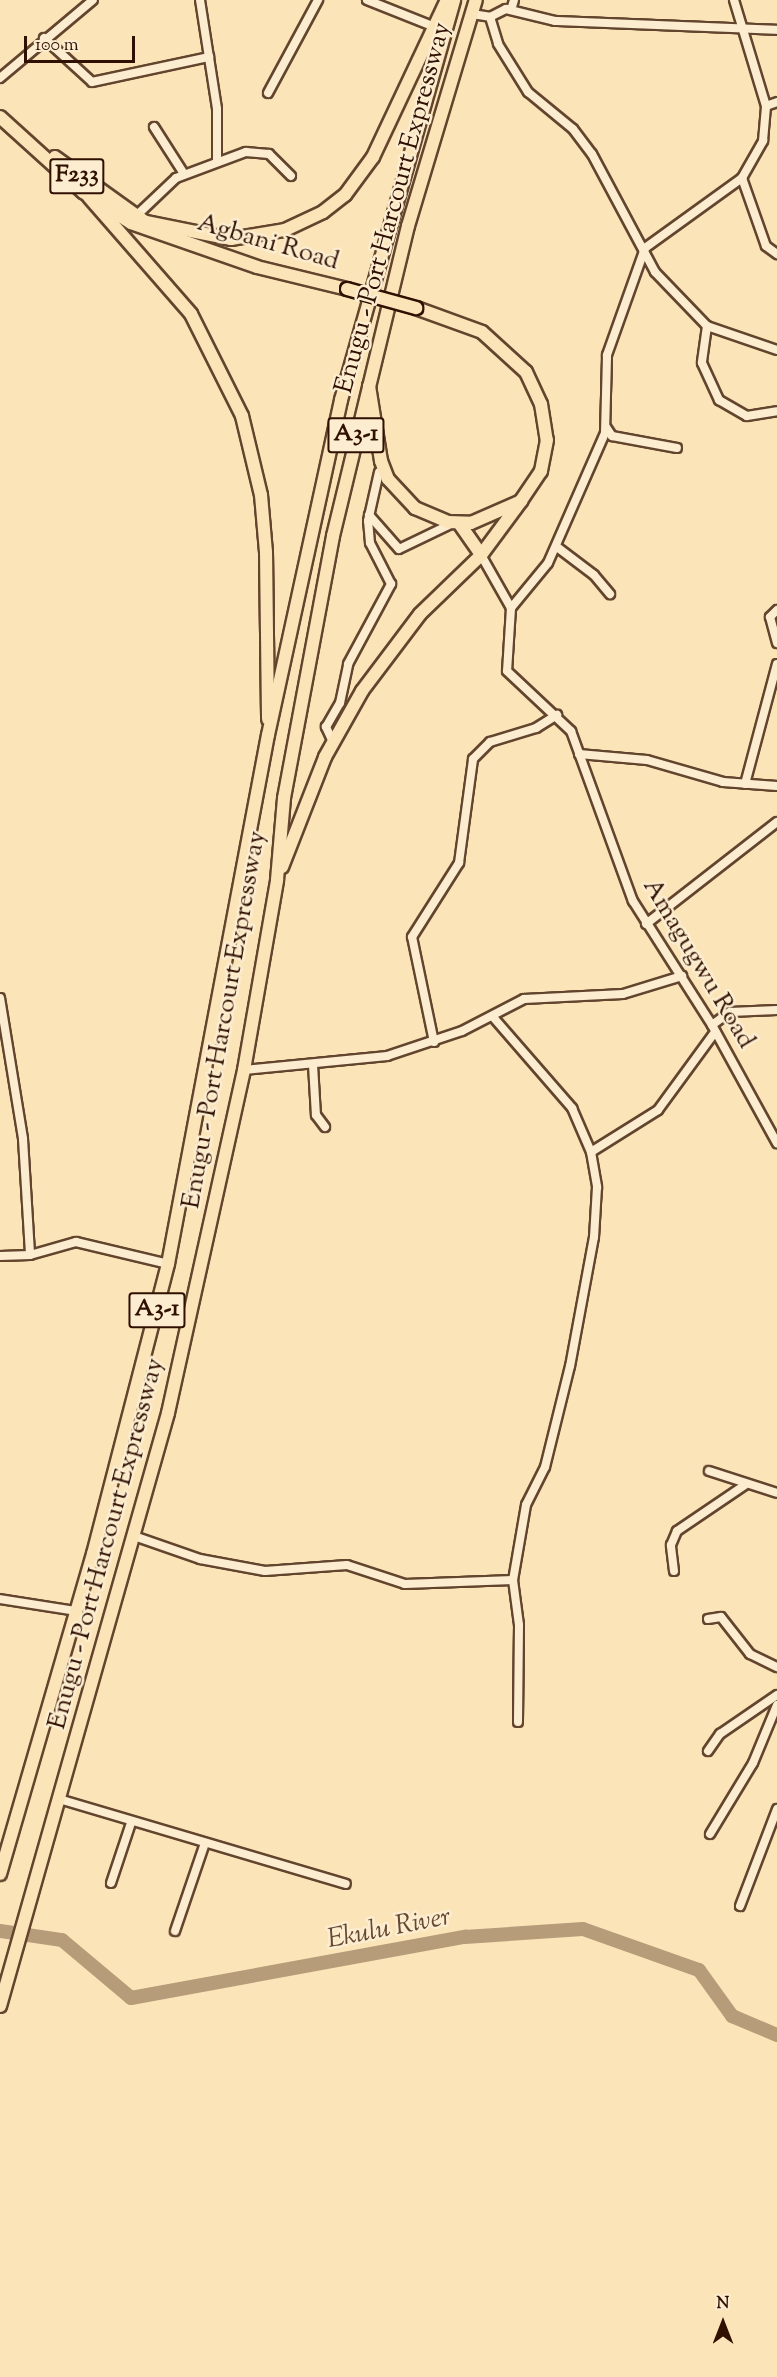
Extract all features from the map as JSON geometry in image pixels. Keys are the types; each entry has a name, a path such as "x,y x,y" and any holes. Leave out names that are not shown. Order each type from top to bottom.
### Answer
{"main road":[{"path":"141,219 231,239 285,230 323,212 345,195 374,157 447,0"},
{"name":"Enugu - Port Harcourt Expressway","path":"0,1874 76,1611 168,1264 268,735 341,400 454,0"},
{"name":"Enugu - Port Harcourt Expressway","path":"0,2006 168,1413 244,1070 277,880 284,798 319,606 368,384 477,0"},
{"name":"Agbani Road","path":"0,109 89,185 141,219 160,235"},
{"name":"Agbani Road","path":"0,117 89,197 160,235 416,308 482,333 526,372 541,404 547,440 541,471 482,555 391,649 333,742 277,880"},
{"path":"89,197 191,314 242,416 261,495 266,552 268,735"},
{"path":"368,384 388,479 415,508 457,523 499,515 522,501"},
{"path":"457,523 482,555"}],"street":[{"path":"0,78 44,38 93,0"},
{"path":"200,0 209,57 217,161"},
{"path":"267,93 318,0"},
{"path":"367,0 435,27"},
{"path":"511,9 514,0"},
{"path":"482,555 511,608 531,589 556,547 606,427 607,355 645,248 741,178 765,134 766,106 734,0"},
{"path":"472,14 490,17 511,9 555,21 741,26 777,30"},
{"path":"490,17 510,66 539,104 578,134 645,248 652,268 707,326 777,350"},
{"path":"44,38 92,82 209,57"},
{"path":"766,106 777,102"},
{"path":"154,126 184,174"},
{"path":"141,219 154,194 184,174 217,161 260,152 281,162 291,176"},
{"path":"741,178 766,246 777,254"},
{"path":"707,326 702,363 719,400 747,416 777,411"},
{"path":"606,427 612,436 677,448"},
{"path":"333,742 326,727 340,703 348,664 392,584 370,543 369,515 379,472"},
{"path":"369,515 399,549 457,523"},
{"path":"556,547 594,575 610,594"},
{"name":"Amagugwu Road","path":"511,608 507,671 557,715 571,731 602,824 646,924 714,1028 777,1143"},
{"path":"777,610 770,617 777,643"},
{"path":"746,784 777,664"},
{"path":"434,1042 412,937 459,863 473,759 490,742 536,728 557,715"},
{"path":"579,754 647,760 746,784 777,786"},
{"path":"646,924 777,822"},
{"path":"244,1070 380,1058 434,1042 493,1017 534,996 623,994 682,976"},
{"path":"0,998 23,1139 30,1255"},
{"path":"591,1152 658,1110 714,1028 730,1012 777,1010"},
{"path":"493,1017 572,1108 591,1152 594,1237 570,1366 544,1467 526,1505 513,1580 519,1625 518,1722"},
{"path":"314,1065 316,1115 325,1126"},
{"path":"0,1256 30,1255 76,1242 168,1264"},
{"path":"709,1471 746,1485 777,1493"},
{"path":"674,1571 671,1545 676,1532 746,1485"},
{"path":"134,1536 200,1559 256,1570 347,1565 405,1584 513,1580"},
{"path":"0,1599 76,1611"},
{"path":"708,1619 721,1617 750,1654 777,1667"},
{"path":"708,1751 720,1734 777,1695"},
{"path":"710,1834 753,1763 777,1705"},
{"path":"59,1799 131,1823 346,1884"},
{"path":"740,1906 777,1809"},
{"path":"111,1883 131,1823"},
{"path":"175,1931 205,1843"}],"waterway":[{"name":"Ekulu River","path":"0,1931 62,1940 131,1998 465,1937 583,1929 699,1970 732,2016 777,2035"}]}
